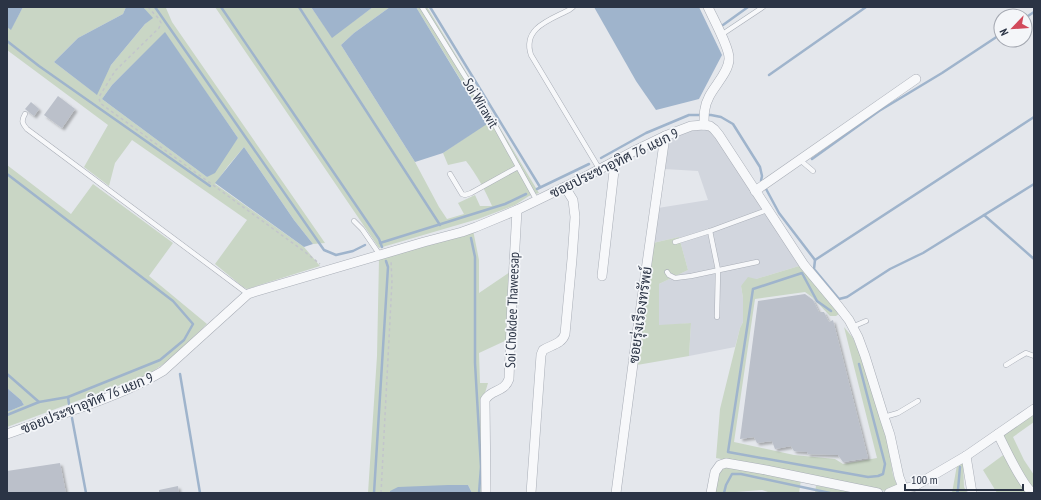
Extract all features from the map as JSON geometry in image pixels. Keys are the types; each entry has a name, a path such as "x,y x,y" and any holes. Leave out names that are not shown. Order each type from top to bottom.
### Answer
{"street":[{"path":"708,7 721,35 729,58 728,64 705,106 704,125 710,126 719,135 804,265 839,307 858,337 866,356 890,435 899,477 903,487"},
{"path":"755,192 916,79"},
{"name":"ซอยประชาอุทิศ 76 แยก 9","path":"7,434 49,420 153,378 163,372 248,294 462,232 537,201 665,136 691,126 704,125"},
{"name":"ซอยรุ่งเรืองทรัพย์","path":"616,493 665,136"},
{"path":"602,276 615,162"},
{"path":"531,493 541,354 543,350 564,339 565,334 575,217 573,200 565,187"},
{"name":"Soi Chokdee Thaweesap","path":"486,493 485,400 488,395 503,389 508,384 509,379 517,210"},
{"path":"889,493 903,487 913,487 966,456 1034,410"},
{"path":"998,434 1029,491 1033,493"},
{"path":"966,456 972,493"},
{"path":"711,493 716,472 720,465 726,463 878,493"}],"lane":[{"name":"Soi Wirawit","path":"422,7 491,118 537,201"},
{"path":"573,7 540,25 534,30 529,43 529,49 531,55 600,170"},
{"path":"721,35 763,7"},
{"path":"25,114 22,123 27,129 248,294"},
{"path":"800,160 813,171"},
{"path":"450,174 462,194 465,195 518,167"},
{"path":"675,242 767,210"},
{"path":"354,221 362,229 380,255"},
{"path":"710,231 718,270 718,317"},
{"path":"668,272 669,275 675,278 757,262"},
{"path":"852,327 866,321"},
{"path":"1006,365 1026,353 1034,356"},
{"path":"884,417 898,413 918,401"}],"path":[{"path":"148,7 159,19 161,23 159,28 115,71 99,97 100,103 292,242 328,270"},
{"path":"381,493 392,281 392,268 389,252"}],"shaded area":[{"path":"705,127 713,132 799,266 756,279 741,286 743,298 743,322 735,347 689,356 691,323 659,326 659,284 688,270 679,237 653,243 658,208 708,200 698,171 664,169 668,138 694,128"}],"green space":[{"path":"23,7 126,7 123,14 78,38 54,62 96,94 111,65 145,24 152,18 143,7 167,7 166,8 172,22 325,243 313,244 294,220 244,147 215,184 304,247 320,266 247,289 215,264 247,220 132,140 115,163 109,186 84,167 108,125 7,50 7,27 11,29","holes":["165,33 238,138 207,177 102,99 112,85"]},
{"path":"215,7 311,7 332,37 373,7 390,7 354,33 341,45 415,162 447,219 464,214 458,203 475,195 480,206 492,206 487,194 466,161 448,165 443,153 487,123 416,7 427,7 539,193 529,196 515,205 478,219 379,248"},
{"path":"7,165 71,214 93,184 173,243 149,276 207,324 168,361 147,375 7,427 7,412 24,405 21,400 7,388"},
{"path":"473,230 479,260 479,293 510,272 507,340 479,353 480,383 488,383 485,393 483,413 481,493 472,493 468,485 390,491 390,493 368,493 377,356 379,259"},
{"path":"679,237 688,270 659,284 659,325 691,323 689,356 637,365 653,243"},
{"path":"799,266 840,313 836,316 830,316 812,297 805,292 755,299 734,442 794,455 835,459 843,464 877,458 844,327 853,338 868,375 886,433 893,475 897,485 886,491 716,458 720,409 740,328 743,322 743,298 741,286 748,277 756,279"},
{"path":"1034,414 1034,422 1013,437 1024,460 1034,475 1034,490 1031,488 1002,438 1008,430"},
{"path":"1006,453 1028,493 997,493 983,470"},
{"path":"963,462 964,487 967,493 952,493 957,465"},
{"path":"728,465 801,480 799,493 771,493 762,490 735,493 713,493 721,468"},
{"path":"816,486 833,487 869,493 815,493"}],"water":[{"path":"7,7 23,7 11,30 7,27"},
{"path":"126,7 143,7 153,18 145,24 111,65 97,95 54,62 78,38 123,14"},
{"path":"311,7 373,7 332,38"},
{"path":"390,7 416,7 487,124 443,153 415,162 341,45 354,33"},
{"path":"594,7 699,7 722,55 699,99 656,110 636,81"},
{"path":"165,32 238,138 215,173 207,177 102,99 112,85"},
{"path":"244,147 294,220 313,244 304,247 215,183"},
{"path":"7,388 21,400 24,405 7,412"},
{"path":"468,485 472,493 390,493 390,491 398,487"}],"building":[{"path":"58,96 75,109 62,128 44,115"},
{"path":"31,102 39,109 34,116 25,109"},
{"path":"805,294 813,300 819,312 824,312 829,322 833,320 868,458 843,462 838,455 808,454 807,452 794,451 791,446 775,449 772,441 757,443 754,437 740,439 758,301"},
{"path":"60,463 66,493 7,493 7,471"},
{"path":"178,486 179,493 159,493 159,490"}],"waterway":[{"path":"155,7 324,250 336,255 353,251 365,245"},
{"path":"221,7 379,239 382,247"},
{"path":"299,7 440,225"},
{"path":"430,7 540,187"},
{"path":"723,25 748,7"},
{"path":"769,75 866,7"},
{"path":"812,159 879,111 942,73 993,39"},
{"path":"7,41 39,66 210,186"},
{"path":"601,158 646,133 689,115 711,115 721,117 733,124 760,167 762,183"},
{"path":"815,260 1034,117"},
{"path":"537,189 589,164"},
{"path":"7,174 173,301 193,324 184,340 160,360 68,397"},
{"path":"765,187 779,213 815,260 814,269 839,299 847,297 890,269 923,253 1034,184"},
{"path":"380,243 505,204 526,194"},
{"path":"984,215 1034,259"},
{"path":"471,238 475,257 475,363 481,467 479,493"},
{"path":"374,493 388,267 386,261"},
{"path":"831,311 817,301 802,273 753,289 728,452 868,477 883,474 885,464 859,364"},
{"path":"7,374 39,402 68,397 69,404"},
{"path":"180,374 200,493"},
{"path":"7,415 39,402"},
{"path":"72,418 86,493"},
{"path":"957,493 960,467"},
{"path":"724,493 726,485 732,474 741,474 830,493"}]}
